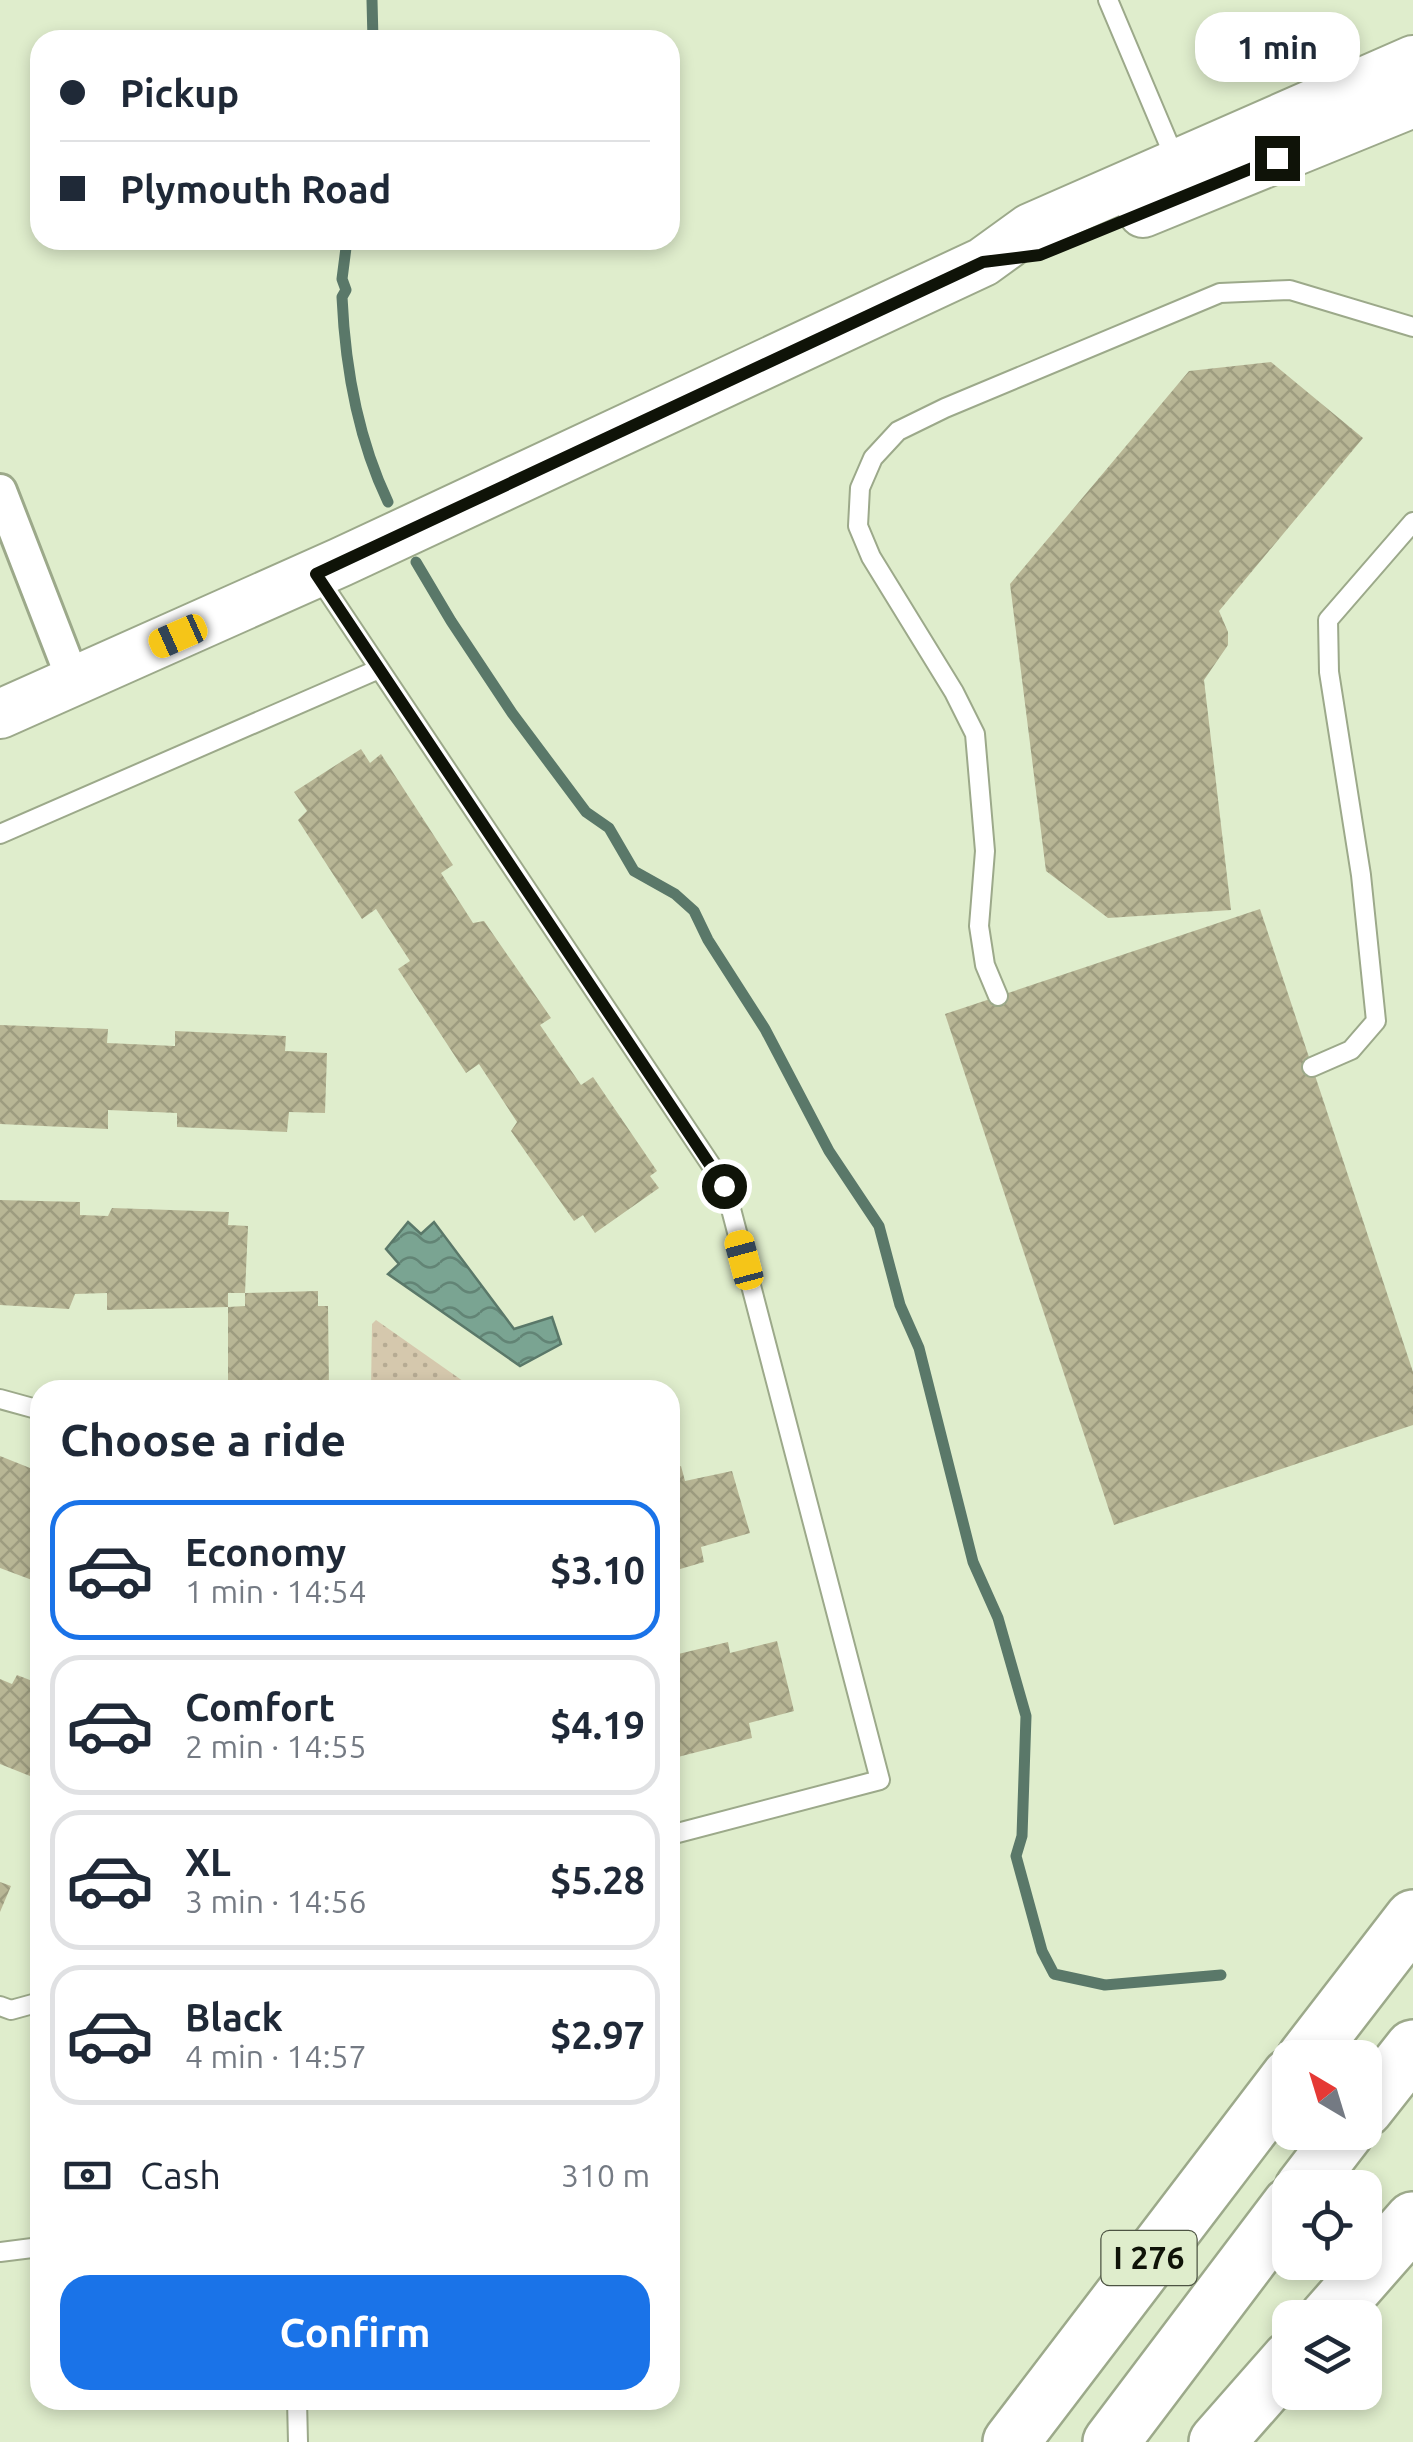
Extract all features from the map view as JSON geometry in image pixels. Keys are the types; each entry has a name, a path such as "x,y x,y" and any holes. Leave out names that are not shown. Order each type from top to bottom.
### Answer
{"highway":[{"path":"1318,2040 1413,1918"},
{"path":"1382,2087 1413,2048"},
{"name":"I 276","path":"1011,2442 1272,2100"},
{"path":"1342,2300 1413,2220"},
{"name":"I 276","path":"1111,2442 1272,2229"},
{"path":"1216,2442 1272,2379"}],"main road":[{"path":"0,714 316,574 983,262 1030,228 1413,60"},
{"path":"983,262 1040,255 1413,103"}],"street":[{"path":"0,492 74,682"}],"lane":[{"path":"1108,0 1177,163"},
{"path":"998,996 985,965 978,926 984,851 974,734 954,692 871,557 858,526 860,488 873,458 898,432 944,408 1220,293 1290,290 1413,327"},
{"path":"1312,1067 1351,1050 1376,1020 1361,875 1329,672 1328,620 1413,522"},
{"path":"316,574 724,1186 880,1780 680,1832"},
{"path":"0,834 380,669"},
{"path":"0,1398 30,1407"},
{"path":"0,2006 11,2010 30,2005"},
{"path":"0,2252 30,2248"},
{"path":"297,2410 298,2442"}],"shaded area":[{"path":"376,1320 461,1380 371,1380 372,1324"}],"water":[{"path":"408,1222 421,1234 434,1222 514,1329 552,1317 561,1344 520,1366 388,1274 399,1264 386,1249"}],"building":[{"path":"1271,362 1363,438 1219,611 1228,632 1228,645 1204,680 1231,910 1108,918 1046,871 1010,584 1189,371"},
{"path":"361,749 370,763 381,754 453,865 441,873 473,923 484,921 551,1018 540,1025 581,1085 593,1077 657,1171 650,1176 659,1188 595,1233 583,1215 574,1221 511,1131 517,1122 479,1064 466,1073 398,969 410,961 376,909 362,919 298,820 307,811 294,792"},
{"path":"1260,909 1413,1372 1413,1425 1114,1525 945,1014"},
{"path":"0,1025 108,1029 107,1043 175,1046 175,1031 286,1036 285,1051 327,1053 325,1113 289,1112 287,1132 177,1127 177,1113 108,1110 108,1129 0,1124"},
{"path":"0,1200 80,1202 80,1215 108,1216 112,1208 229,1212 228,1225 248,1226 245,1293 228,1293 228,1307 107,1310 107,1293 75,1294 69,1309 0,1305"},
{"path":"318,1291 318,1306 328,1306 329,1380 228,1380 228,1307 245,1306 245,1293"},
{"path":"0,1456 30,1468 30,1579 0,1568"},
{"path":"680,1466 685,1481 732,1471 750,1533 701,1547 704,1562 680,1569"},
{"path":"777,1641 794,1711 749,1723 752,1738 680,1756 680,1654 728,1642 730,1653"},
{"path":"17,1675 30,1680 30,1776 0,1764 0,1679 12,1684"},
{"path":"0,1882 11,1886 0,1912"}],"waterway":[{"path":"372,0 373,30"},
{"path":"346,250 342,279 346,290 342,297 350,375 361,427 388,502"},
{"path":"416,562 512,713 586,812 609,828 634,871 675,894 694,911 765,1029 829,1151 879,1226 900,1305 919,1348 973,1562 998,1618 1026,1716 1022,1836 1016,1856 1042,1951 1054,1974 1105,1985 1221,1975"}],"route":[{"path":"724,1186 316,574 983,262 1040,255 1277,158"}]}
